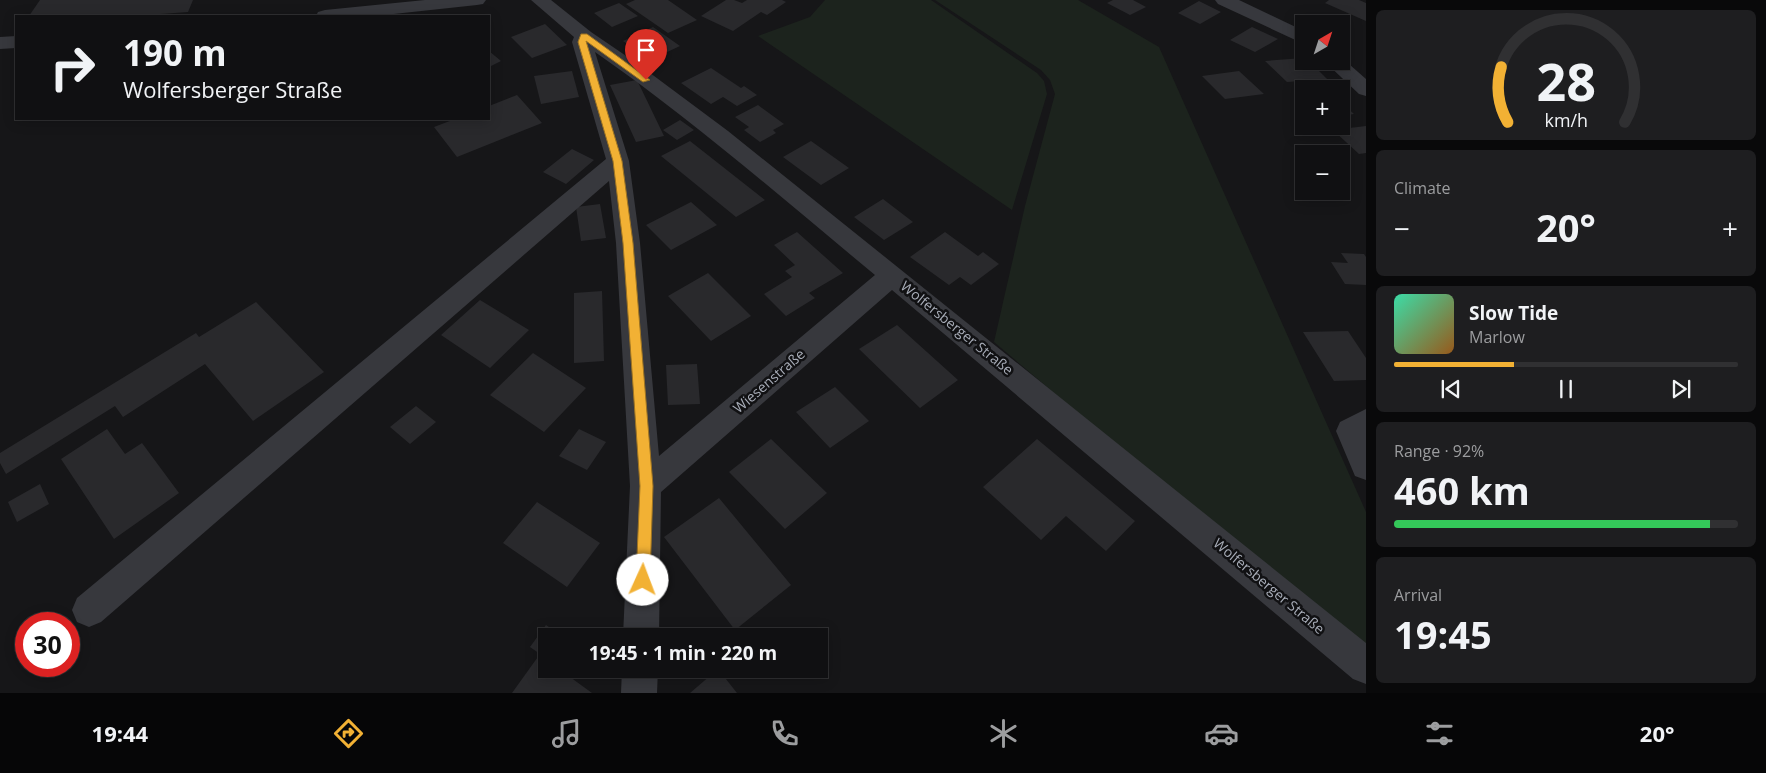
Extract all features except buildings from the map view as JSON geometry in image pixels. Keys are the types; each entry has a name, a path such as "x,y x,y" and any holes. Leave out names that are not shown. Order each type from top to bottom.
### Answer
{"street":[{"path":"337,15 430,7 478,0"},
{"name":"Wolfersberger Straße","path":"540,0 584,36 631,68 720,136 892,275 1366,666"},
{"path":"1224,0 1295,34"},
{"path":"584,36 582,42 618,161 628,243 646,486 641,628"},
{"path":"0,43 15,42"},
{"path":"1344,70 1366,90"},
{"path":"89,610 618,161"},
{"name":"Wiesenstraße","path":"646,486 892,275"},
{"path":"1366,422 1351,431 1366,466"},
{"path":"639,693 640,678"}],"shaded area":[{"path":"825,0 931,0 1037,73 1044,81 1047,94 1012,210 758,36 810,17"},
{"path":"935,0 1078,0 1159,47 1366,512 1366,649 1250,559 994,342 1025,206 1055,94 1050,80 1041,70"}],"route":[{"path":"643,580 646,486 628,243 618,161 582,42 584,36 646,80"}]}
